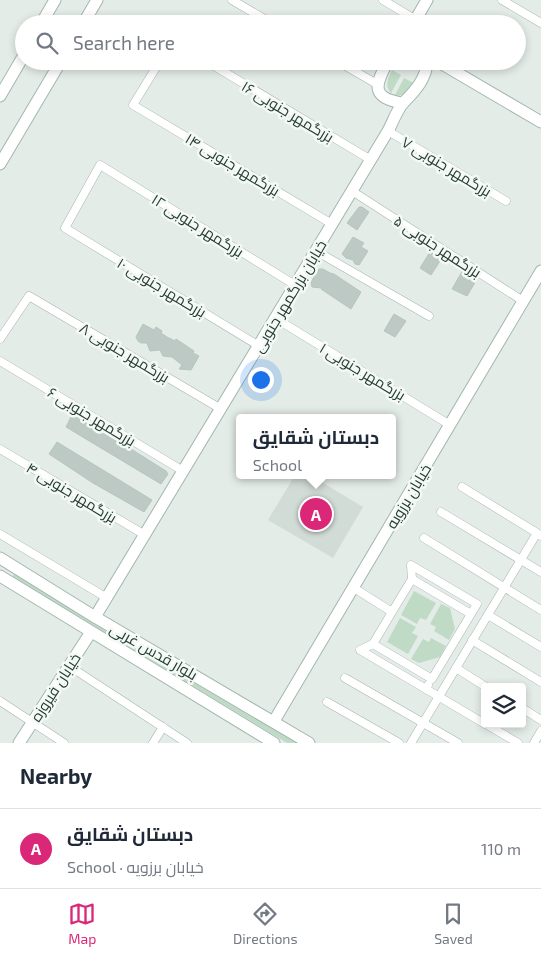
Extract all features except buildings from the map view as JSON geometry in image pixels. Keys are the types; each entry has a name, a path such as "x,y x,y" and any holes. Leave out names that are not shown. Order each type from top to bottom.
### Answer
{"main road":[{"path":"46,15 55,0"},
{"path":"88,15 97,0"},
{"path":"419,15 427,0"},
{"path":"0,96 15,70"},
{"path":"0,164 56,70"},
{"path":"383,70 377,84 381,95 387,99 403,103"},
{"name":"خیابان بزرگمهر جنوبی","path":"95,617 371,160 403,103 420,83 426,70"},
{"path":"451,70 541,122"},
{"name":"خیابان برزویه","path":"274,722 541,271"},
{"name":"بلوار قدس غربی","path":"2,563 309,743"},
{"name":"بلوار قدس غربی","path":"0,576 274,743"},
{"name":"خیابان فیروزه","path":"19,743 91,632"}],"street":[{"path":"232,0 258,15"},
{"path":"383,0 405,15"},
{"path":"502,0 541,23"},
{"name":"بزرگمهر جنوبی ۱۴","path":"154,70 133,105 332,224"},
{"name":"بزرگمهر جنوبی ۱۶","path":"221,70 371,160"},
{"path":"353,70 377,84"},
{"name":"بزرگمهر جنوبی ۷","path":"388,131 506,201"},
{"name":"بزرگمهر جنوبی ۱۰","path":"100,165 65,228 259,346"},
{"name":"بزرگمهر جنوبی ۱۲","path":"100,165 295,285"},
{"name":"بزرگمهر جنوبی ۵","path":"352,190 524,301"},
{"path":"316,251 429,316"},
{"name":"بزرگمهر جنوبی ۸","path":"0,339 29,296 221,409"},
{"name":"بزرگمهر جنوبی ۱","path":"276,318 450,425"},
{"name":"بزرگمهر جنوبی ۶","path":"0,362 183,471"},
{"name":"بزرگمهر جنوبی ۴","path":"0,448 145,535"},
{"path":"411,743 504,587 539,535 462,487"},
{"path":"441,512 541,572"},
{"path":"0,534 107,598"},
{"path":"424,538 541,610"},
{"path":"426,689 477,604 411,565 412,579 373,644 360,650 481,722"},
{"path":"412,579 471,614"},
{"path":"354,588 392,612"},
{"path":"488,615 541,647"},
{"path":"472,640 541,682"},
{"path":"373,644 432,679"},
{"path":"69,666 187,743"},
{"path":"456,668 481,684"},
{"path":"344,678 458,743"},
{"path":"0,701 64,743"},
{"path":"327,702 399,743"},
{"path":"526,711 541,720"},
{"path":"153,743 163,728"},
{"path":"492,728 518,743"},
{"path":"534,743 541,731"}],"shaded area":[{"path":"293,479 317,479 363,507 333,558 268,520"}],"green space":[{"path":"392,70 401,75 391,93 387,85"},
{"path":"404,78 414,83 403,95 395,95"},
{"path":"14,572 297,743 287,743 13,577"},
{"path":"414,591 436,603 426,620 420,618 417,624 401,615"},
{"path":"441,604 450,608 455,629 449,640 434,631 436,627 430,624"},
{"path":"400,618 416,627 412,633 418,636 408,654 387,642"},
{"path":"431,638 446,646 440,657 419,663 411,659 423,639 429,642"}],"place":[{"name":"دبستان شقایق","path":"316,514"}]}
